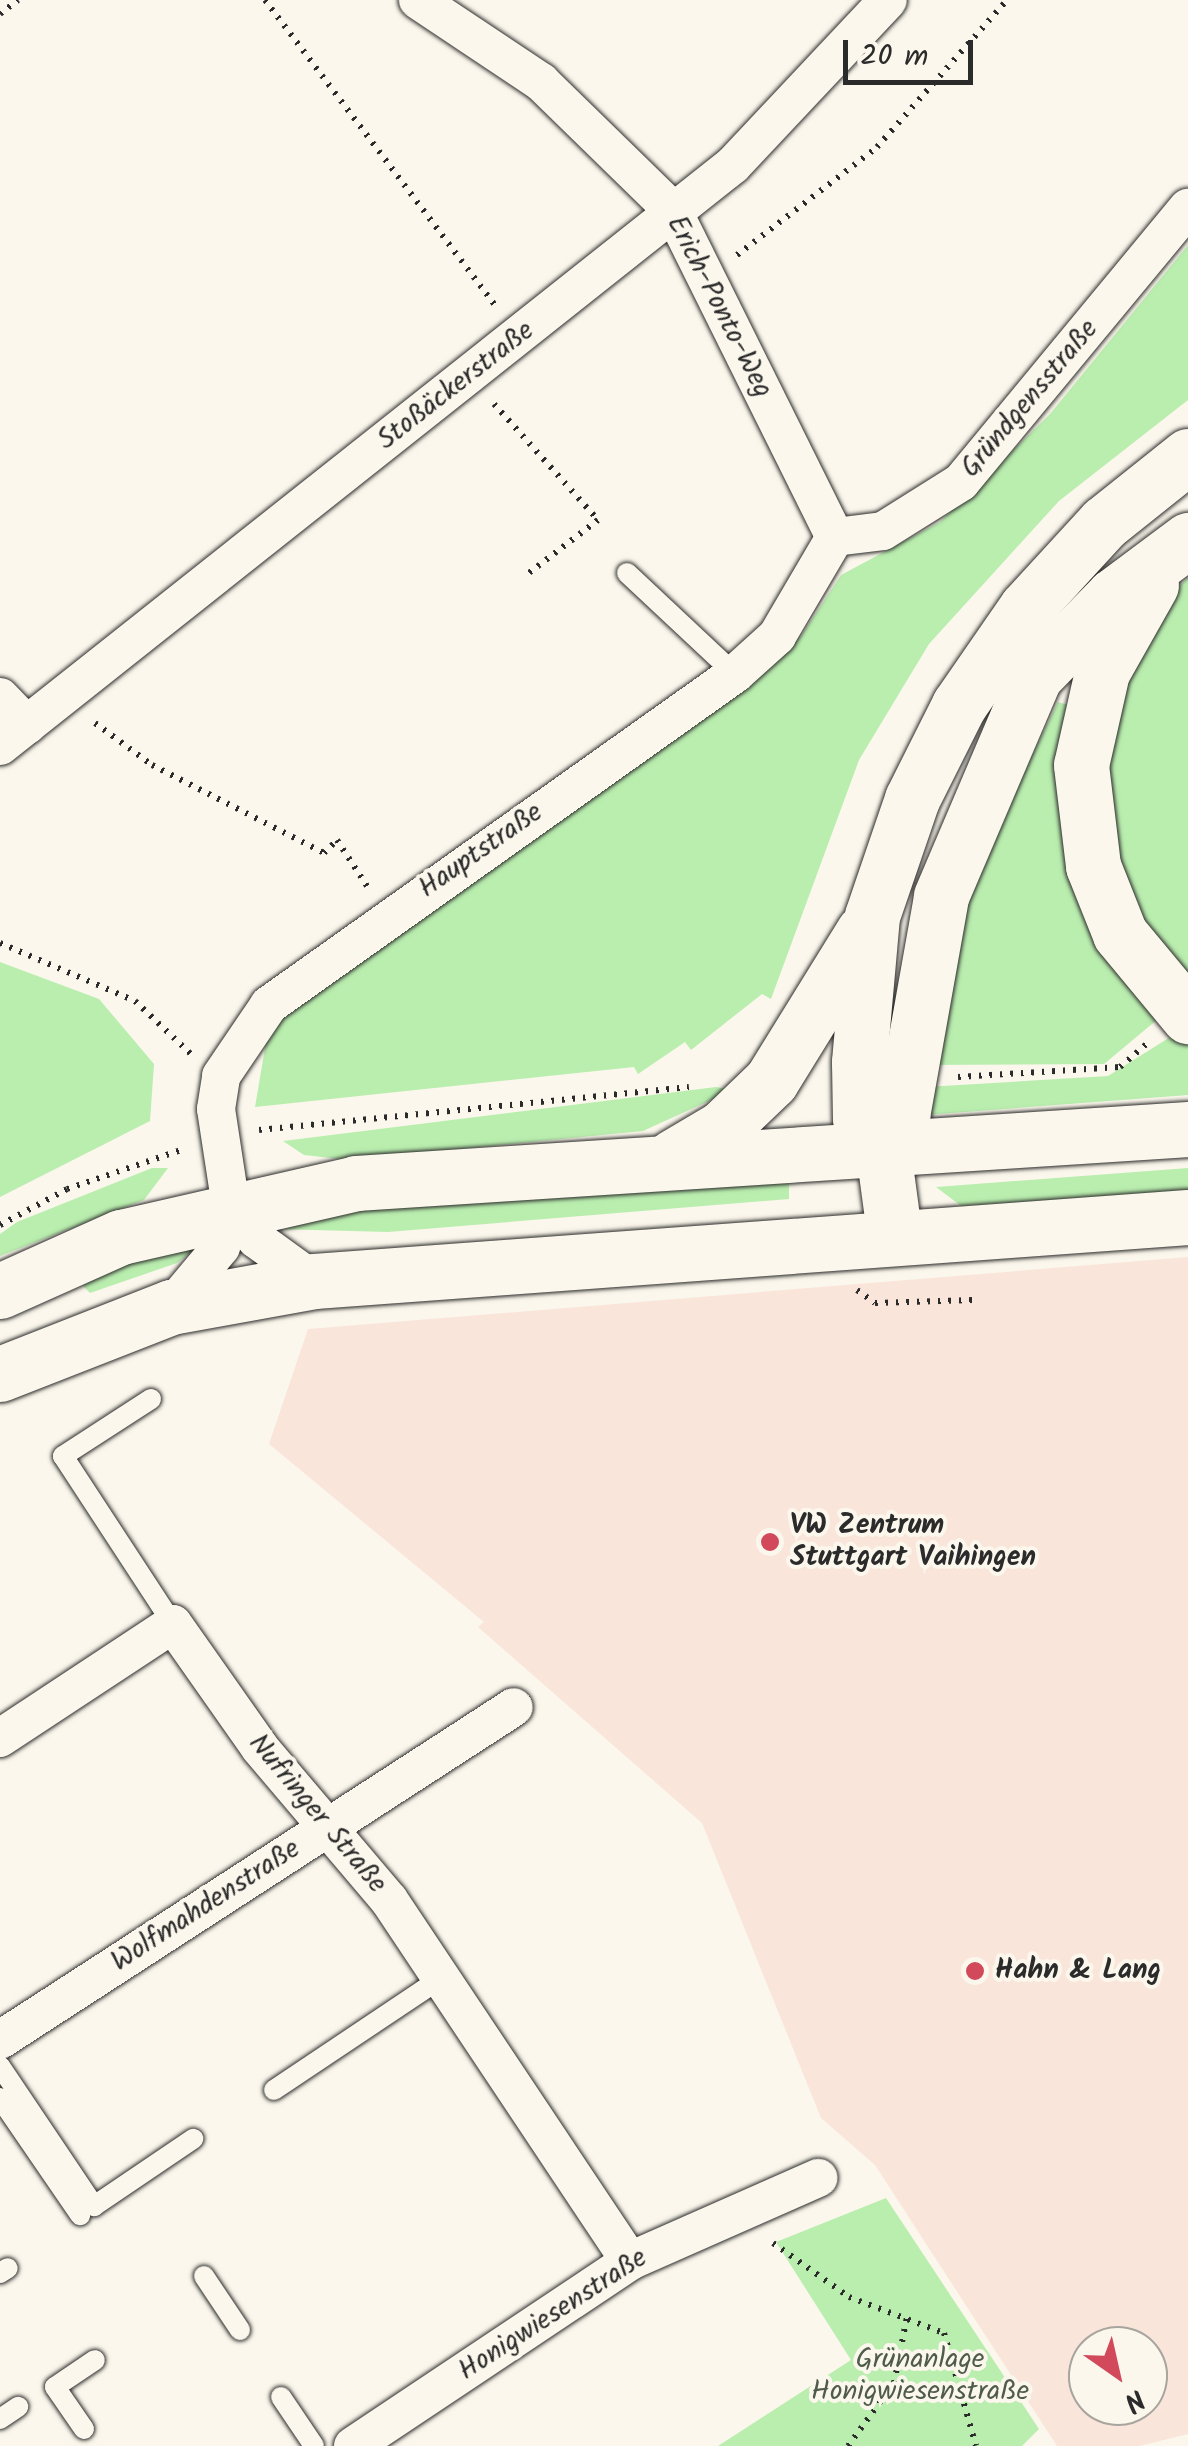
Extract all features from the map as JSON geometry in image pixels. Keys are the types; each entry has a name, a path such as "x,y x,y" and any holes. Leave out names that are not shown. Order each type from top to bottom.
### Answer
{"main road":[{"path":"672,1157 722,1128 772,1080 872,916 939,740 1002,640 1076,549 1188,456"},
{"path":"882,1143 902,1116 940,896 1035,676 1178,548"},
{"path":"1178,548 1102,672 1081,765 1093,866 1120,934 1185,1014"},
{"path":"872,916 857,1084 860,1118 882,1143 894,1232"},
{"path":"18,1282 231,1207 356,1183 882,1143 969,1150 1188,1129"},
{"path":"0,1374 59,1344 171,1307 314,1282 894,1232 1188,1216"},
{"path":"18,1282 61,1290 70,1314 59,1344"}],"street":[{"name":"Erich-Ponto-Weg","path":"418,0 540,82 673,211 835,537"},
{"name":"Stoßäckerstraße","path":"14,736 733,165 888,0"},
{"name":"Gründgensstraße","path":"835,537 883,531 961,482 1188,208"},
{"name":"Hauptstraße","path":"171,1307 212,1261 231,1207 219,1139 221,1076 269,1005 735,674 776,636 835,537"},
{"path":"0,698 14,736"},
{"path":"231,1207 256,1239 314,1282"},
{"path":"0,1738 173,1624"},
{"name":"Nufringer Straße","path":"173,1624 260,1748 333,1827 441,1978 630,2261"},
{"name":"Wolfmahdenstraße","path":"0,2040 514,1707"},
{"name":"Honigwiesenstraße","path":"353,2446 630,2261 818,2178"}],"lane":[{"path":"627,574 735,674"},
{"name":"Nufringer Straße","path":"151,1399 63,1456 173,1624"},
{"path":"274,2090 441,1978"},
{"path":"0,2066 94,2206 193,2139"},
{"path":"0,2098 80,2215"},
{"path":"204,2276 240,2330"},
{"path":"84,2430 55,2386 94,2360"},
{"path":"281,2397 314,2446"},
{"path":"0,2419 18,2407"}],"path":[{"path":"0,14 18,0"},
{"path":"265,0 519,337"},
{"path":"704,273 792,221 877,147 1006,0"},
{"path":"471,375 598,520 529,573"},
{"path":"88,717 152,765 324,853 337,840 371,892"},
{"path":"0,943 135,1001 175,1042"},
{"path":"908,1079 1120,1067 1185,1014"},
{"path":"0,1225 67,1189 219,1139 293,1123 772,1080"},
{"path":"716,2220 768,2239 849,2297 944,2333 976,2446"},
{"path":"848,2446 894,2383 906,2316"}],"shaded area":[{"name":"Hahn & Lang","path":"1188,1257 1188,2434 1139,2446 1057,2446 875,2165 821,2118 702,1823 478,1627 484,1622 269,1444 308,1329"}],"green space":[{"path":"1188,245 1188,400 1059,501 929,644 859,760 771,999 762,994 691,1050 685,1042 638,1074 634,1067 255,1107 266,1042 288,1005 741,693 801,636 841,575 940,522 1050,414"},
{"path":"1188,577 1188,987 1167,969 1107,847 1108,719 1163,603"},
{"path":"1058,702 1072,706 1097,942 1158,1019 1104,1064 926,1065 955,914"},
{"path":"0,962 99,999 154,1064 150,1121 0,1197"},
{"path":"1175,1034 1188,1044 1188,1095 925,1115 926,1087 1108,1076"},
{"path":"716,1087 733,1090 643,1131 348,1160 304,1155 283,1141"},
{"path":"152,1168 168,1168 144,1200 0,1256 0,1234 17,1222"},
{"path":"1188,1168 1188,1194 961,1206 936,1187"},
{"path":"789,1173 789,1199 388,1232 275,1229 347,1207"},
{"path":"205,1241 177,1263 90,1293 83,1286 88,1273"},
{"name":"Grünanlage Honigwiesenstraße","path":"886,2198 1039,2429 1022,2446 718,2446 851,2360 776,2242"}],"place":[{"name":"VW Zentrum Stuttgart Vaihingen","path":"770,1542"},
{"name":"Hahn & Lang","path":"975,1971"}]}
